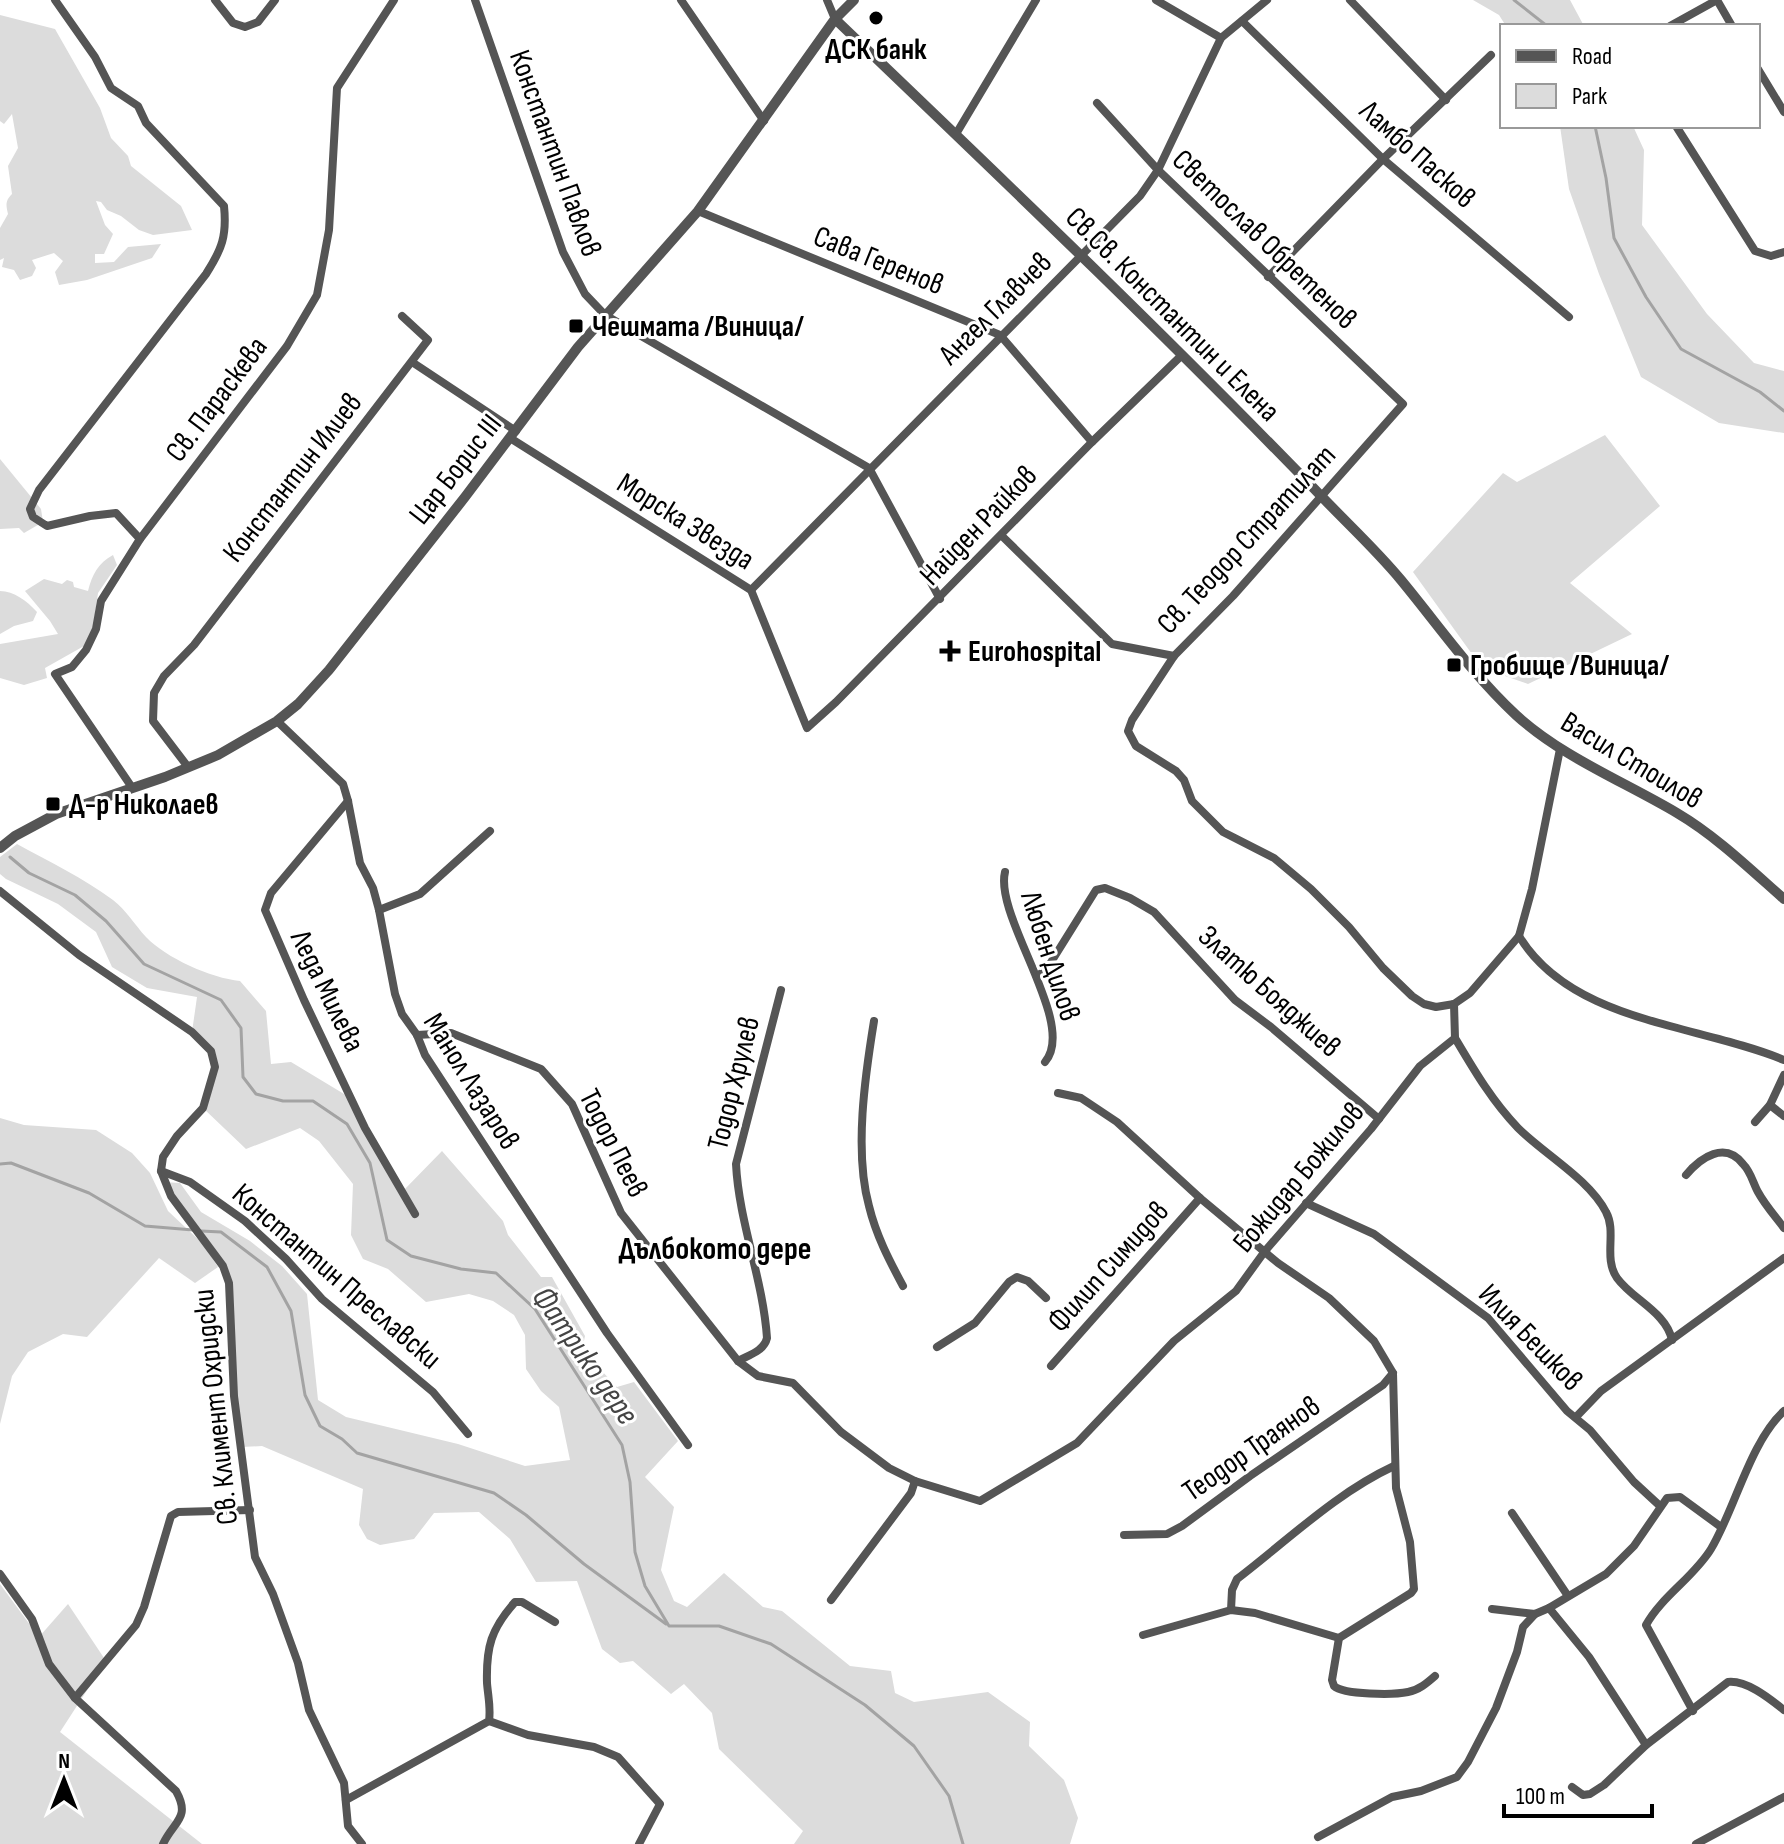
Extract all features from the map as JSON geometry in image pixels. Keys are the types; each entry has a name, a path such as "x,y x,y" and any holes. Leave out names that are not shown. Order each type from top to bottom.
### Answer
{"street":[{"path":"55,0 95,57 111,88 138,106 146,123 224,206 226,225 221,251 39,490 30,509 33,517 47,526 116,513 140,539"},
{"path":"215,0 233,23 241,26 253,25 275,0"},
{"name":"Св. Параскева","path":"131,786 55,674 72,667 86,650 96,629 101,601 140,539 287,346 317,295 329,230 337,88 394,0"},
{"name":"Константин Павлов","path":"475,0 563,252 585,294 605,315"},
{"path":"681,0 764,121"},
{"path":"827,0 835,19"},
{"name":"Цар Борис III","path":"0,848 15,836 56,814 218,755 277,721 298,704 329,670 605,315 698,211 835,19 854,0"},
{"path":"956,134 1036,0"},
{"path":"1156,0 1221,38"},
{"name":"Ангел Главчев","path":"751,590 1140,196 1158,170 1221,38 1267,0"},
{"path":"1350,0 1446,100"},
{"path":"1674,24 1717,0 1731,24"},
{"name":"Св.Св. Константин и Елена","path":"835,19 1182,355 1322,497 1401,579 1461,657"},
{"name":"Ламбо Пасков","path":"1242,21 1383,159 1569,317"},
{"path":"1268,277 1383,159 1491,55"},
{"path":"1760,72 1784,112"},
{"name":"Светослав Обретенов","path":"1097,103 1158,170 1403,404"},
{"path":"1677,128 1755,251 1771,256 1784,252"},
{"name":"Сава Геренов","path":"698,211 1000,335 1092,442"},
{"path":"605,315 869,468 940,599"},
{"path":"402,316 428,340 414,359"},
{"name":"Найден Райков","path":"807,728 1182,355"},
{"name":"Морска Звезда","path":"414,359 513,434 751,590 807,728"},
{"name":"Константин Илиев","path":"188,767 153,721 154,693 164,676 194,645 414,359"},
{"name":"Св. Теодор Стратилат","path":"1002,536 1112,644 1174,656 1322,497 1403,404"},
{"path":"1174,656 1132,720 1128,731 1136,746 1176,771 1184,780 1192,801 1223,832 1274,858 1311,889 1412,996 1436,1007 1454,1004 1470,993 1519,936 1532,889 1560,749"},
{"name":"Васил Стоилов","path":"1461,657 1517,716 1560,749 1680,814 1717,840 1784,899"},
{"name":"Манол Лазаров","path":"277,721 343,784 360,863 373,888 379,910 395,994 402,1014 417,1035 425,1055 607,1333 688,1445"},
{"name":"Леда Милева","path":"348,801 271,893 265,910 365,1128 415,1214"},
{"path":"379,910 420,894 490,831"},
{"name":"Любен Дилов","path":"1005,872 1006,899 1037,977 1052,1030 1048,1058"},
{"name":"Златю Бояджиев","path":"1037,977 1048,967 1096,890 1105,888 1130,898 1154,912 1235,1000 1379,1119"},
{"path":"0,891 79,955 192,1032 211,1051 215,1067 203,1108 177,1136 163,1157 161,1171"},
{"path":"1519,936 1531,956 1546,971 1592,998 1631,1014 1712,1038 1749,1045 1784,1060"},
{"name":"Тодор Хрулев","path":"738,1361 761,1349 766,1345 767,1338 757,1270 737,1192 736,1164 781,990"},
{"path":"1454,1004 1455,1038 1490,1096 1520,1130 1570,1171 1606,1210 1613,1273 1627,1292 1649,1307 1663,1322 1672,1340"},
{"path":"874,1021 864,1111 863,1173 878,1237 903,1286"},
{"name":"Тодор Пеев","path":"417,1035 451,1033 541,1069 572,1104 621,1213 738,1361 758,1376 793,1383 841,1432 889,1468 915,1481"},
{"name":"Божидар Божилов","path":"915,1481 980,1501 1077,1443 1174,1341 1236,1291 1265,1251 1379,1119 1420,1066 1455,1038"},
{"path":"1755,1122 1770,1105 1784,1075"},
{"path":"1058,1093 1081,1098 1117,1122 1200,1198 1345,1312 1374,1341 1393,1373 1396,1488 1410,1542 1414,1589 1339,1638 1332,1680 1338,1691 1411,1692 1435,1676"},
{"path":"1770,1105 1784,1116"},
{"path":"1686,1175 1707,1156 1719,1152 1732,1153 1744,1164 1758,1191 1784,1228"},
{"name":"Св. Климент Охридски","path":"161,1171 171,1196 223,1266 229,1283 234,1396 255,1557 273,1594 298,1663 309,1710 344,1783 348,1826 362,1844"},
{"name":"Константин Преславски","path":"161,1171 190,1182 245,1221 286,1259 322,1299 433,1392 468,1434"},
{"name":"Филип Симидов","path":"1051,1366 1200,1198"},
{"name":"Илия Бешков","path":"1306,1203 1374,1234 1488,1318 1560,1403 1660,1506"},
{"path":"1576,1417 1601,1391 1784,1258"},
{"path":"937,1347 975,1323 1009,1282 1017,1277 1028,1281 1046,1298"},
{"name":"Теодор Траянов","path":"1124,1535 1167,1534 1182,1526 1383,1385 1393,1373"},
{"path":"1693,1711 1646,1625 1710,1550 1757,1450 1776,1418 1784,1411"},
{"path":"1231,1610 1232,1590 1237,1579 1320,1512 1369,1478 1394,1466"},
{"path":"831,1600 911,1493 915,1481"},
{"path":"1318,1837 1392,1797 1421,1791 1457,1777 1496,1708 1523,1627 1535,1614 1606,1574 1623,1559 1667,1498 1680,1497 1721,1527"},
{"path":"75,1698 136,1625 171,1516 178,1512 250,1510"},
{"path":"1512,1513 1568,1596"},
{"path":"0,1574 32,1619 49,1664 75,1698 176,1791 184,1804 183,1813 163,1844"},
{"path":"489,1721 489,1645 500,1620 519,1601 555,1622"},
{"path":"1549,1608 1589,1657 1646,1745"},
{"path":"1492,1609 1535,1614"},
{"path":"1143,1635 1231,1610 1255,1613 1339,1638"},
{"path":"1572,1787 1583,1795 1595,1792 1646,1745 1728,1682 1737,1681 1771,1699 1784,1710"},
{"path":"346,1800 489,1721 528,1735 594,1747 618,1757 660,1804 639,1844"},
{"path":"1696,1844 1784,1797"}],"green space":[{"path":"1473,0 1570,0 1583,24 1505,24 1499,15"},
{"path":"0,15 55,29 100,108 111,138 128,156 131,166 181,206 192,230 153,235 139,230 96,201 105,225 113,234 104,254 95,254 95,263 114,262 128,247 161,244 152,258 87,280 59,285 55,272 63,261 54,253 32,260 36,268 32,276 20,280 14,270 2,267 4,258 0,260 0,228 8,214 7,203 12,194 8,166 18,148 12,114 4,124 0,121"},
{"path":"1560,128 1634,128 1644,150 1642,225 1707,314 1754,363 1784,371 1784,433 1719,423 1641,377 1569,189"},
{"path":"1605,435 1660,506 1570,583 1632,634 1528,684 1482,668 1413,572 1503,473 1517,482"},
{"path":"0,459 41,509 43,522 24,533 19,528 0,529"},
{"path":"113,555 117,565 98,593 93,628 84,646 45,668 47,678 24,685 0,678 0,644 58,634 25,591 44,579 62,584 67,580 73,582 74,587 88,591 96,570"},
{"path":"0,591 15,595 29,604 37,612 33,621 0,634"},
{"path":"17,844 113,900 146,937 165,952 203,971 240,981 266,1011 271,1064 291,1062 354,1100 403,1191 442,1151 503,1221 508,1235 541,1277 552,1277 585,1336 582,1350 617,1387 634,1382 678,1441 645,1477 674,1507 661,1570 674,1601 687,1607 724,1573 763,1607 782,1611 850,1666 891,1671 895,1693 914,1702 988,1692 1030,1722 1029,1746 1064,1780 1078,1818 1070,1844 794,1844 803,1831 719,1749 712,1713 684,1684 671,1694 633,1661 620,1663 602,1649 577,1581 536,1582 510,1539 479,1512 434,1513 414,1539 380,1545 367,1539 359,1525 363,1489 262,1446 242,1447 234,1396 229,1283 222,1266 163,1182 180,1183 201,1212 250,1241 282,1266 307,1294 318,1400 346,1417 458,1444 525,1466 570,1460 559,1407 541,1391 526,1369 525,1335 514,1315 493,1301 469,1294 426,1302 388,1269 363,1259 351,1235 353,1184 319,1141 300,1128 246,1149 203,1108 215,1067 211,1051 192,1032 197,997 147,988 112,967 96,932 58,904 0,874 0,857"},
{"path":"0,1118 24,1125 96,1130 132,1153 150,1173 168,1211 203,1244 218,1267 195,1283 159,1258 87,1337 63,1334 28,1352 12,1376 0,1424"},
{"path":"0,1584 39,1637 68,1604 106,1661 60,1732 202,1844 0,1844"}],"waterway":[{"path":"1514,0 1544,24"},
{"path":"1595,128 1614,238 1646,297 1681,349 1760,392 1784,411"},
{"name":"Фатрико дере","path":"10,857 29,873 75,895 106,921 144,964 221,1000 241,1028 243,1077 256,1094 283,1101 313,1101 347,1124 370,1163 387,1240 411,1256 461,1269 496,1273 535,1309 622,1445 630,1482 635,1552 645,1586 669,1626 719,1626 771,1644 865,1705 914,1746 949,1796 963,1844"},
{"path":"0,1164 11,1163 89,1193 145,1226 193,1230"},
{"path":"201,1231 221,1232 267,1267 291,1311 305,1395 320,1426 342,1439 357,1453 494,1493 666,1624"}],"place":[{"name":"ДСК банк","path":"876,18"},
{"name":"Чешмата /Виница/","path":"576,326"},
{"name":"Eurohospital","path":"950,651"},
{"name":"Гробище /Виница/","path":"1454,665"},
{"name":"Д-р Николаев","path":"53,804"}],"district":[{"name":"Дълбокото дере","path":"715,1248"}]}
